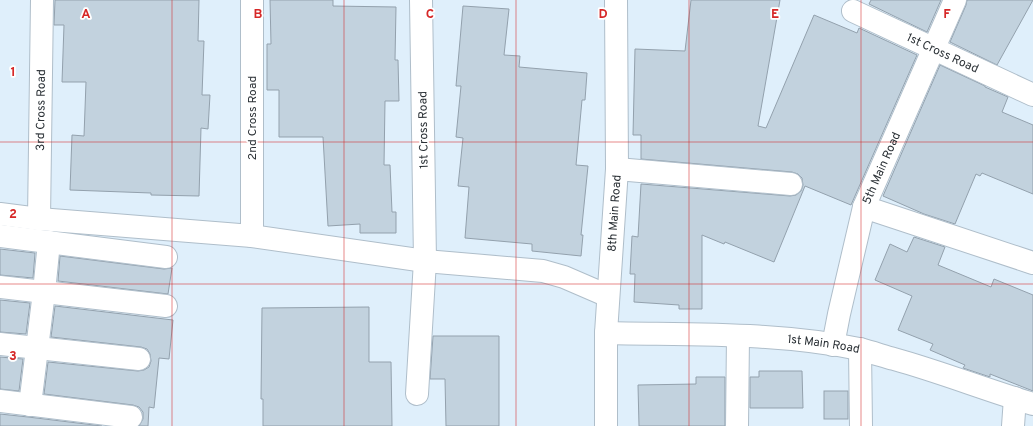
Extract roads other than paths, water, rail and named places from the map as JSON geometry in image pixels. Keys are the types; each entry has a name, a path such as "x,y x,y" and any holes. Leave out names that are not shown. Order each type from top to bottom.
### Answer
{"street":[{"name":"3rd Cross Road","path":"39,219 42,0"},
{"name":"2nd Cross Road","path":"252,0 252,236"},
{"name":"1st Cross Road","path":"417,394 424,261 421,0"},
{"name":"8th Main Road","path":"606,426 606,334 617,169 616,0"},
{"name":"5th Main Road","path":"833,345 864,207 955,0"},
{"name":"1st Cross Road","path":"853,11 1033,95"},
{"path":"617,169 791,184"},
{"path":"864,207 1033,263"},
{"path":"0,214 39,219 252,236 424,261 548,272 564,277 608,296"},
{"path":"0,236 166,257"},
{"path":"30,405 38,349 49,242"},
{"path":"0,287 166,306"},
{"name":"1st Main Road","path":"606,334 738,336 790,339 860,349 927,368 1024,401"},
{"path":"737,426 738,336"},
{"path":"0,344 139,359"},
{"path":"860,349 860,426"},
{"path":"0,401 131,416"},
{"path":"1013,426 1024,401"}]}
